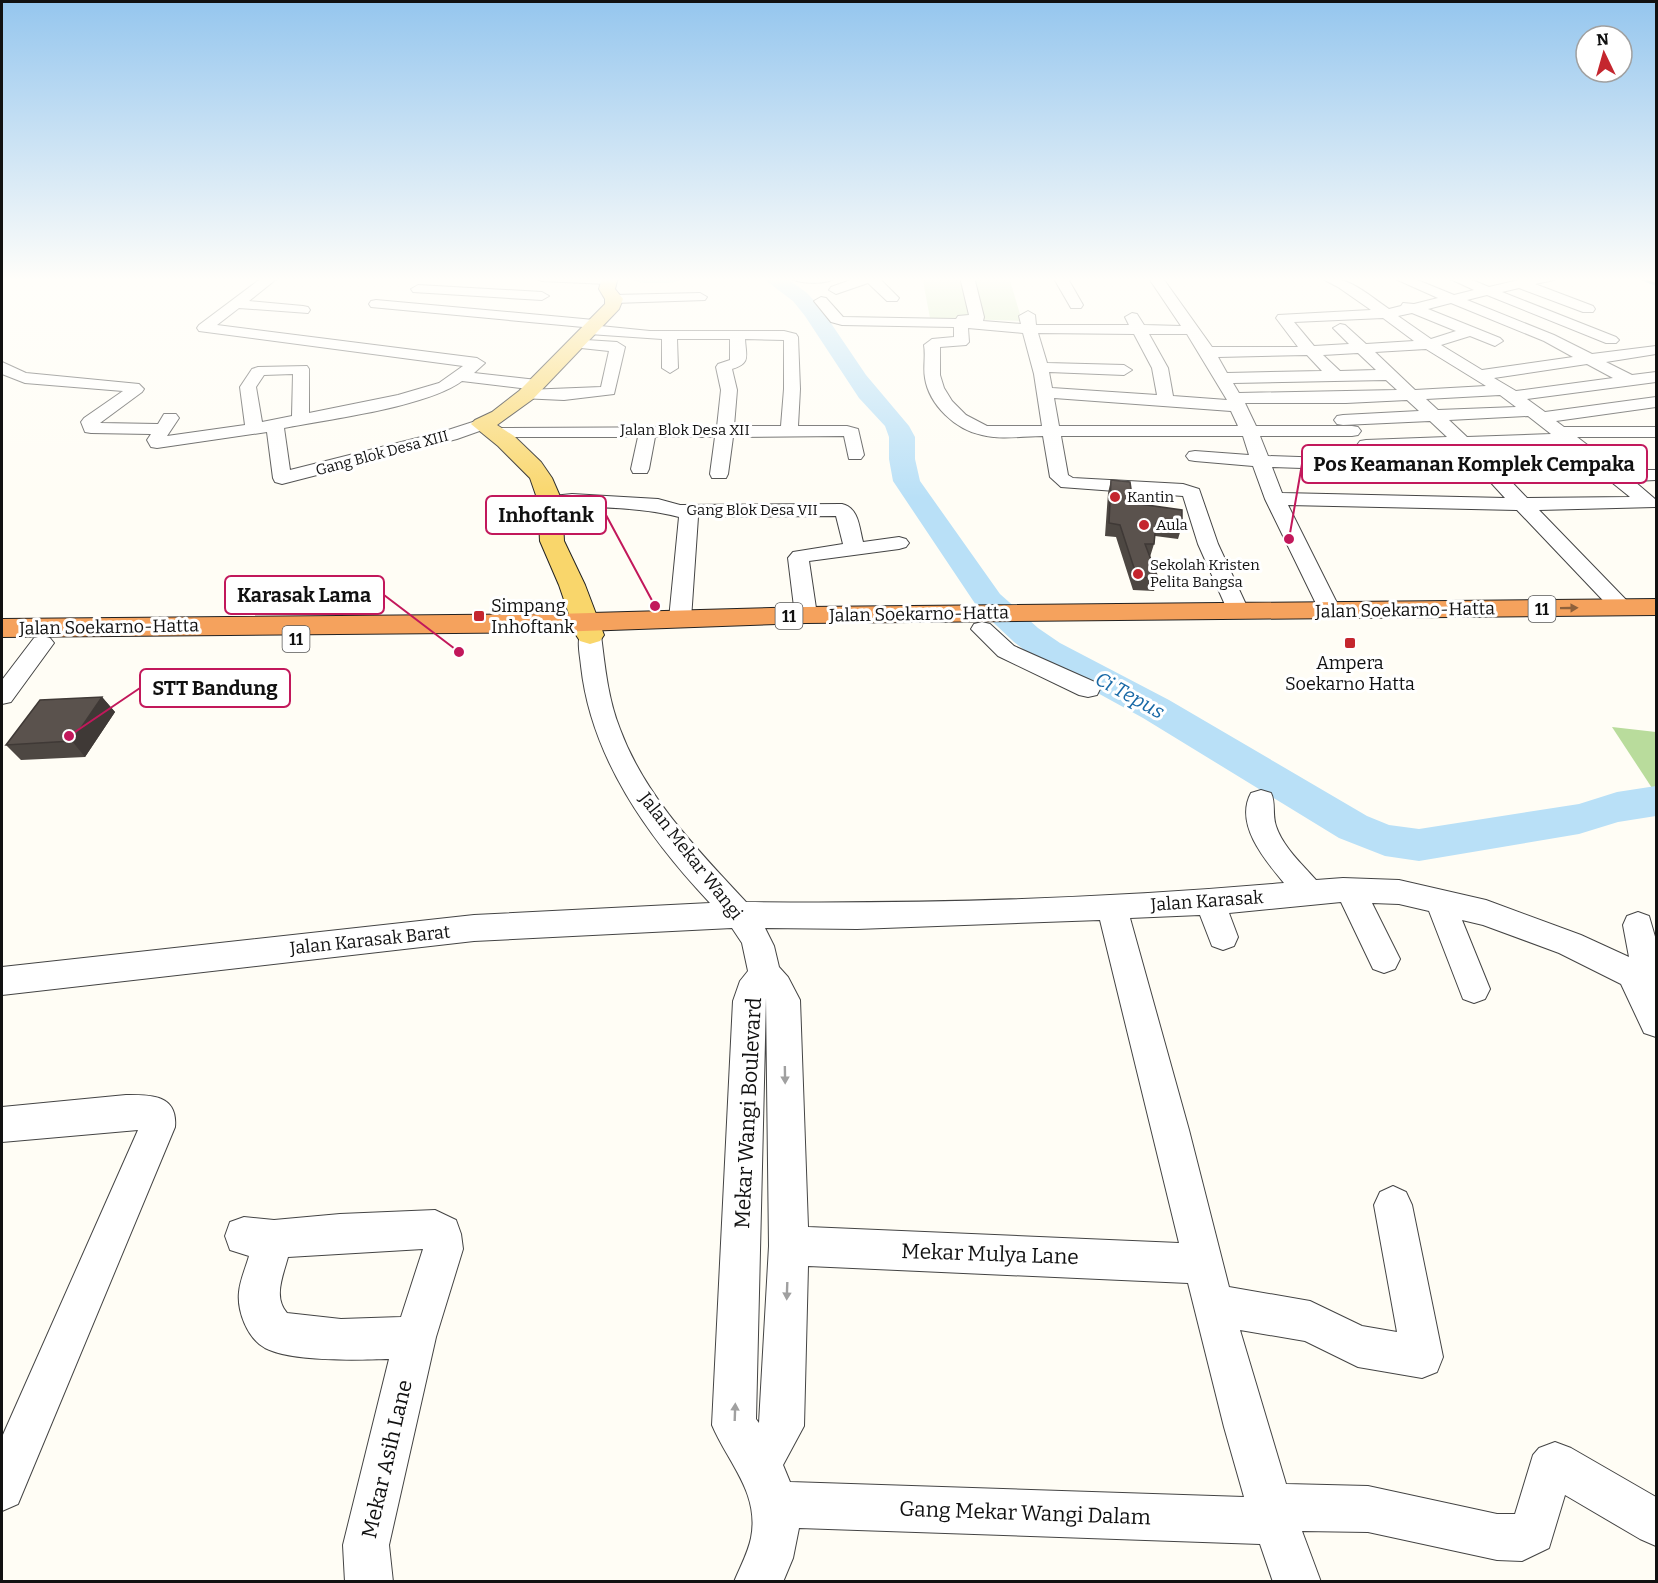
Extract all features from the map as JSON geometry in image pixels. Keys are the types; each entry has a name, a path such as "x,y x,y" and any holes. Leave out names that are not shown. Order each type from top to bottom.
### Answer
{"highway":[{"name":"Jalan Soekarno-Hatta","path":"2,643 587,629 992,624 1238,611 1330,611 1433,619 1656,607"},
{"name":"Jalan Soekarno-Hatta","path":"2,628 587,629 680,619 806,615 992,624"},
{"name":"Jalan Soekarno-Hatta","path":"1045,620 1433,619 1656,626"}],"main road":[{"path":"568,351 532,390 489,428 533,467 550,501 552,541 572,585 587,629"}],"street":[{"path":"2,367 12,374 25,378 136,388 90,422 91,428 166,423 156,440 157,443 254,429 412,396 445,386 461,376 476,362 384,351"},
{"path":"394,368 413,351"},
{"path":"461,376 564,395 608,391 615,351"},
{"path":"669,351 670,368"},
{"path":"719,474 729,390 724,369 726,365 738,362 738,351"},
{"path":"789,430 792,389 791,351"},
{"path":"932,351 933,378 941,396 954,414 965,423 985,431 1249,430 1348,425 1432,415 1536,415 1656,402"},
{"path":"1036,351 1058,471 1062,481 1184,490 1192,493 1208,544 1238,611"},
{"path":"1090,351 1093,369"},
{"path":"1151,351 1160,368 1166,401"},
{"path":"1207,352 1311,351 1336,376"},
{"path":"1365,351 1462,442 1623,608"},
{"path":"1275,499 1524,504 1648,503 1508,393 1440,351"},
{"path":"1455,360 1486,351"},
{"path":"1575,351 1629,380"},
{"path":"1479,375 1651,351"},
{"path":"1207,352 1249,430 1275,499 1330,611"},
{"path":"1267,353 1289,378"},
{"path":"1040,367 1124,370"},
{"path":"254,429 248,387 258,372 264,370 301,369 301,418"},
{"path":"1222,378 1390,375"},
{"path":"1044,392 1166,401 1235,402 1508,393 1656,376"},
{"name":"Gang Blok Desa XIII","path":"275,425 282,478 489,428"},
{"name":"Jalan Blok Desa XII","path":"489,428 850,432 855,455"},
{"path":"640,469 648,431"},
{"path":"1384,467 1366,445 1568,439 1656,432"},
{"path":"1568,439 1656,445"},
{"path":"1195,456 1260,462 1489,470 1609,471 1656,475"},
{"name":"Gang Blok Desa VII","path":"550,501 658,505 679,511 784,509 844,511 854,549"},
{"path":"680,619 688,511"},
{"path":"806,615 798,558 804,555 899,543"},
{"path":"992,624 1006,651 1088,689"},
{"name":"Jalan Mekar Wangi","path":"587,629 600,702 606,728 615,751 643,796 706,880 740,915 757,942 765,974"},
{"path":"2,696 42,643"},
{"path":"1261,800 1259,819 1298,894"},
{"path":"1350,890 1384,959"},
{"name":"Jalan Karasak","path":"740,915 847,916 1112,907 1209,902 1350,890 1399,892 1486,913 1541,933 1646,980"},
{"path":"1209,902 1223,938"},
{"path":"1440,902 1474,989"},
{"path":"1112,907 1148,1039 1214,1305 1272,1514 1297,1581"},
{"name":"Jalan Karasak Barat","path":"2,981 474,928 740,915"},
{"path":"1638,924 1646,980 1656,1022"},
{"name":"Mekar Wangi Boulevard","path":"759,1463 782,1426 789,1246 766,1026 751,991 765,974"},
{"name":"Mekar Wangi Boulevard","path":"759,1581 775,1540 777,1504 759,1463 735,1425 766,1026"},
{"path":"2,1124 126,1112 154,1113 158,1118 157,1127 2,1488"},
{"path":"1214,1305 1304,1320 1358,1346 1422,1357 1393,1205"},
{"name":"Mekar Asih Lane","path":"369,1581 366,1545 415,1337 443,1249 442,1234 435,1229 259,1237 261,1314 278,1332 341,1340 415,1337"},
{"name":"Mekar Mulya Lane","path":"789,1246 1190,1263"},
{"name":"Gang Mekar Wangi Dalam","path":"777,1504 1272,1514 1368,1509 1497,1537 1522,1538 1533,1532 1549,1471 1555,1464 1656,1523"}],"green space":[{"path":"1612,727 1656,732 1656,789 1652,788"}],"building":[{"path":"1111,480 1130,482 1133,503 1182,510 1182,526 1156,523 1154,544 1145,544 1158,578 1137,577 1120,525 1109,523"},
{"path":"102,697 72,741 6,745 40,700"}],"waterway":[{"name":"Ci Tepus","path":"839,351 867,393 897,426 902,437 902,459 907,481 989,601 1026,635 1048,651 1156,709 1353,827 1385,840 1419,845 1579,819 1617,807 1656,801"}],"place":[{"name":"Kantin","path":"1115,497"},
{"name":"Aula","path":"1144,525"},
{"name":"Pos Keamanan Komplek Cempaka","path":"1289,539"},
{"name":"Sekolah Kristen Pelita Bangsa","path":"1138,574"},
{"name":"Inhoftank","path":"655,606"},
{"name":"Simpang Inhoftank","path":"479,616"},
{"name":"Ampera Soekarno Hatta","path":"1350,643"},
{"name":"Karasak Lama","path":"459,652"},
{"name":"STT Bandung","path":"69,736"}]}
